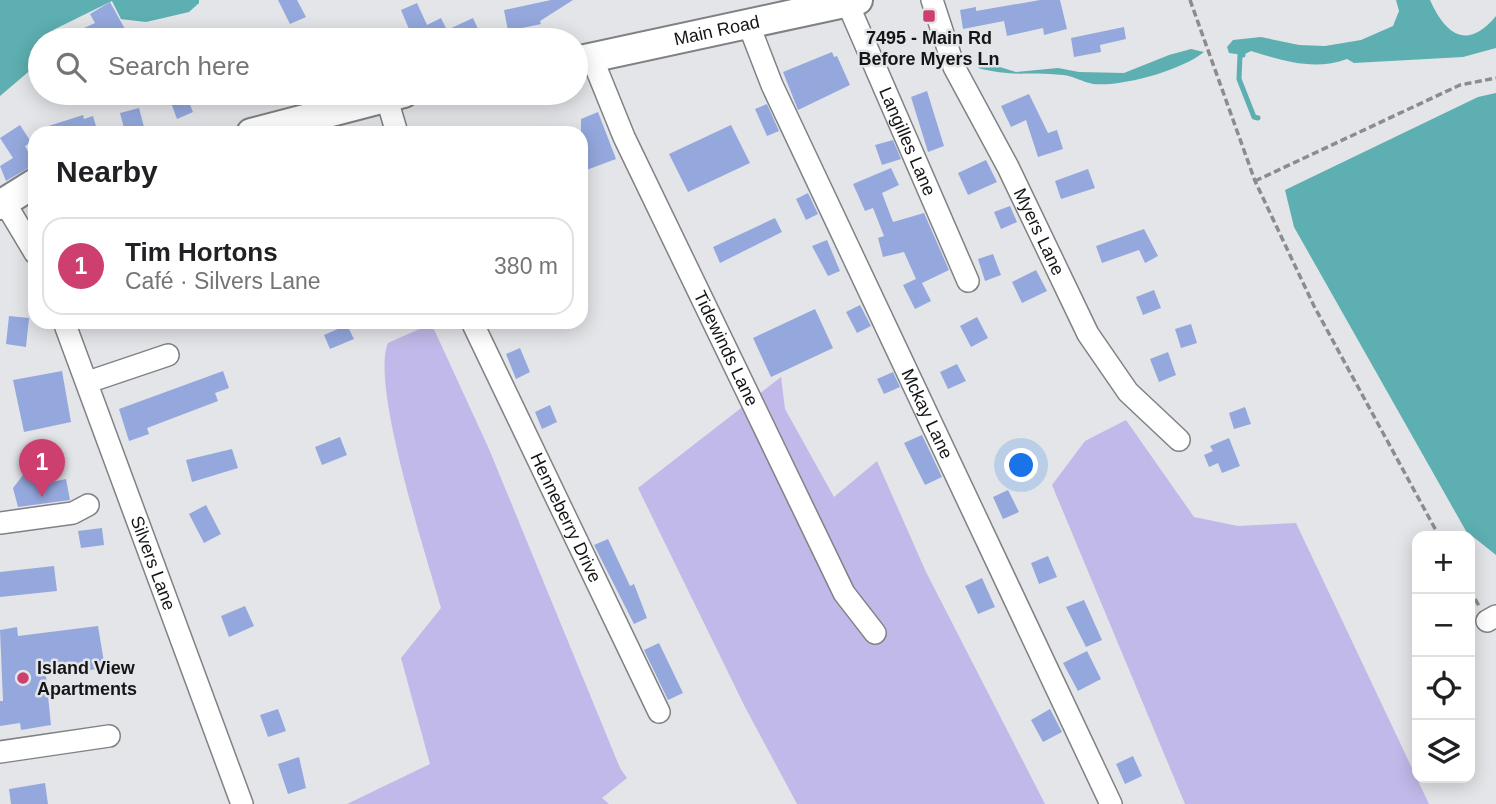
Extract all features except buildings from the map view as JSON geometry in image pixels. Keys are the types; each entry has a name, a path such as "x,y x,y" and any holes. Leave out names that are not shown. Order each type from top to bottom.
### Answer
{"main road":[{"name":"Main Road","path":"588,59 853,1"},
{"path":"277,126 354,105"},
{"path":"2,204 28,187"}],"street":[{"name":"Myers Lane","path":"932,0 954,67 1008,167 1088,334 1128,392 1179,440"},
{"name":"Langilles Lane","path":"853,1 968,281"},
{"name":"Mckay Lane","path":"748,23 772,85 1111,804"},
{"name":"Tidewinds Lane","path":"588,68 844,593 875,633"},
{"path":"396,105 397,126"},
{"path":"2,204 28,243"},
{"name":"Silvers Lane","path":"67,329 88,382 132,513 242,804"},
{"name":"Henneberry Drive","path":"475,329 659,712"},
{"path":"88,382 168,355"},
{"path":"0,523 73,513 88,505"},
{"path":"0,752 109,736"}],"path":[{"path":"1190,0 1255,181 1314,306 1436,531"},
{"path":"1255,181 1460,85 1496,78"}],"shaded area":[{"path":"419,329 434,329 489,449 620,768 627,778 602,798 609,804 347,804 430,764 401,658 441,608 393,432 385,364 388,343"},
{"path":"781,377 785,409 834,497 877,461 926,572 1045,804 797,804 745,707 638,488"},
{"path":"1126,420 1194,517 1238,526 1296,523 1412,768 1412,783 1419,783 1429,804 1185,804 1052,485 1085,441"}],"water":[{"path":"0,0 199,0 189,12 146,22 120,19 103,28 28,28 28,72 0,96"},
{"path":"1396,0 1430,0 1443,22 1458,34 1476,33 1496,16 1496,48 1463,57 1354,63 1347,59 1335,63 1311,64 1287,61 1251,51 1243,55 1229,53 1227,47 1233,40 1261,37 1299,45 1325,46 1361,40 1393,26 1399,11"},
{"path":"1191,49 1204,52 1167,71 1120,83 1093,84 1063,75 1012,73 978,68 980,61 1016,72 1058,68 1079,72 1124,73"},
{"path":"1496,93 1496,555 1475,538 1475,531 1466,531 1294,227 1285,190 1478,97"}],"pier":[{"path":"112,1 123,23 112,28 57,28"}],"waterway":[{"path":"1243,55 1240,55 1239,79 1254,117 1258,118"}],"place":[{"name":"7495 - Main Rd Before Myers Ln","path":"929,16"},
{"name":"Tim Hortons","path":"42,497"},
{"name":"Island View Apartments","path":"23,678"}]}
